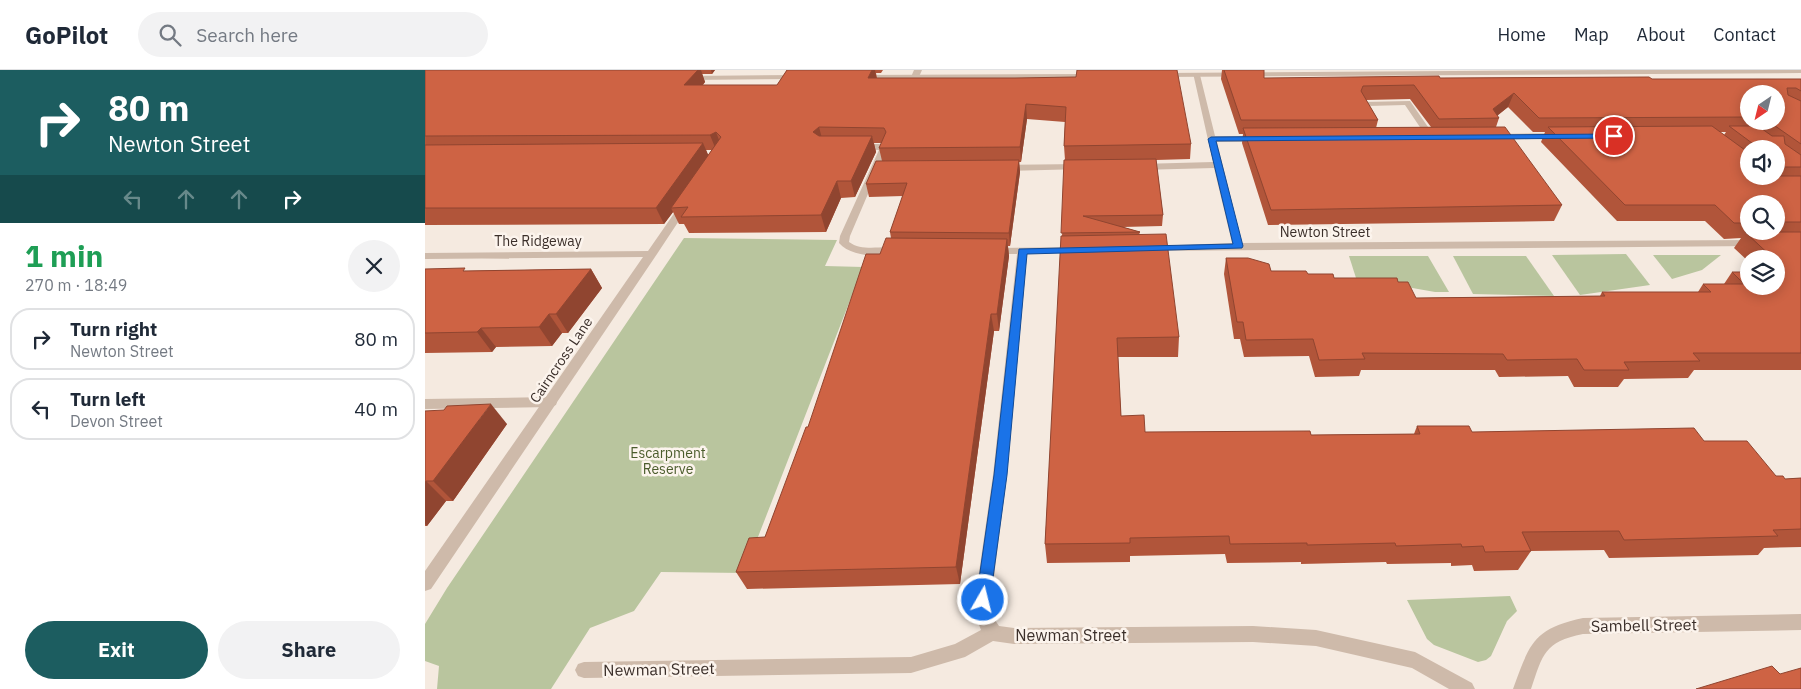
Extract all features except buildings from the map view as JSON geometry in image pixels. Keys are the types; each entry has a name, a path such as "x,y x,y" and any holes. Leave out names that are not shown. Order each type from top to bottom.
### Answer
{"street":[{"path":"1157,75 1801,71"},
{"path":"849,77 917,73 1098,76"},
{"path":"1196,75 1238,246"},
{"path":"683,78 810,77"},
{"path":"1373,121 1363,104 1407,103 1431,137"},
{"path":"1490,136 1568,136"},
{"path":"1422,137 1441,137"},
{"path":"1211,139 1265,139"},
{"path":"849,147 884,147 877,169 844,238 845,243 849,247 868,251 907,251"},
{"path":"1133,167 1217,165"},
{"path":"995,168 1094,167"},
{"name":"Cairncross Lane","path":"425,584 691,196"},
{"name":"Newton Street","path":"1139,249 1238,246 1766,243"},
{"path":"984,251 1090,250"},
{"path":"993,632 984,618 983,600 1000,475 1022,251"},
{"name":"The Ridgeway","path":"425,256 652,254"},
{"path":"425,404 551,402"},
{"name":"Sambell Street","path":"1522,689 1540,646 1550,635 1563,630 1583,626 1801,622"},
{"name":"Newman Street","path":"584,670 911,665 959,651 993,632 998,635 1014,636 1253,634 1316,638 1415,660 1466,689"}],"green space":[{"name":"Escarpment Reserve","path":"684,238 837,240 825,266 863,267 744,573 661,572 634,611 590,628 551,689 437,689 439,666 425,661 425,624 447,588"},
{"path":"1626,254 1650,285 1580,295 1552,255"},
{"path":"1653,255 1721,255 1702,270 1672,279"},
{"path":"1349,256 1428,256 1449,292 1435,292 1356,278"},
{"path":"1453,256 1526,256 1554,296 1473,294"},
{"path":"1510,596 1517,611 1507,621 1491,656 1486,660 1478,662 1434,645 1427,639 1407,600"}],"route":[{"path":"983,600 1000,475 1022,251 1238,246 1211,139 1614,136"}]}
